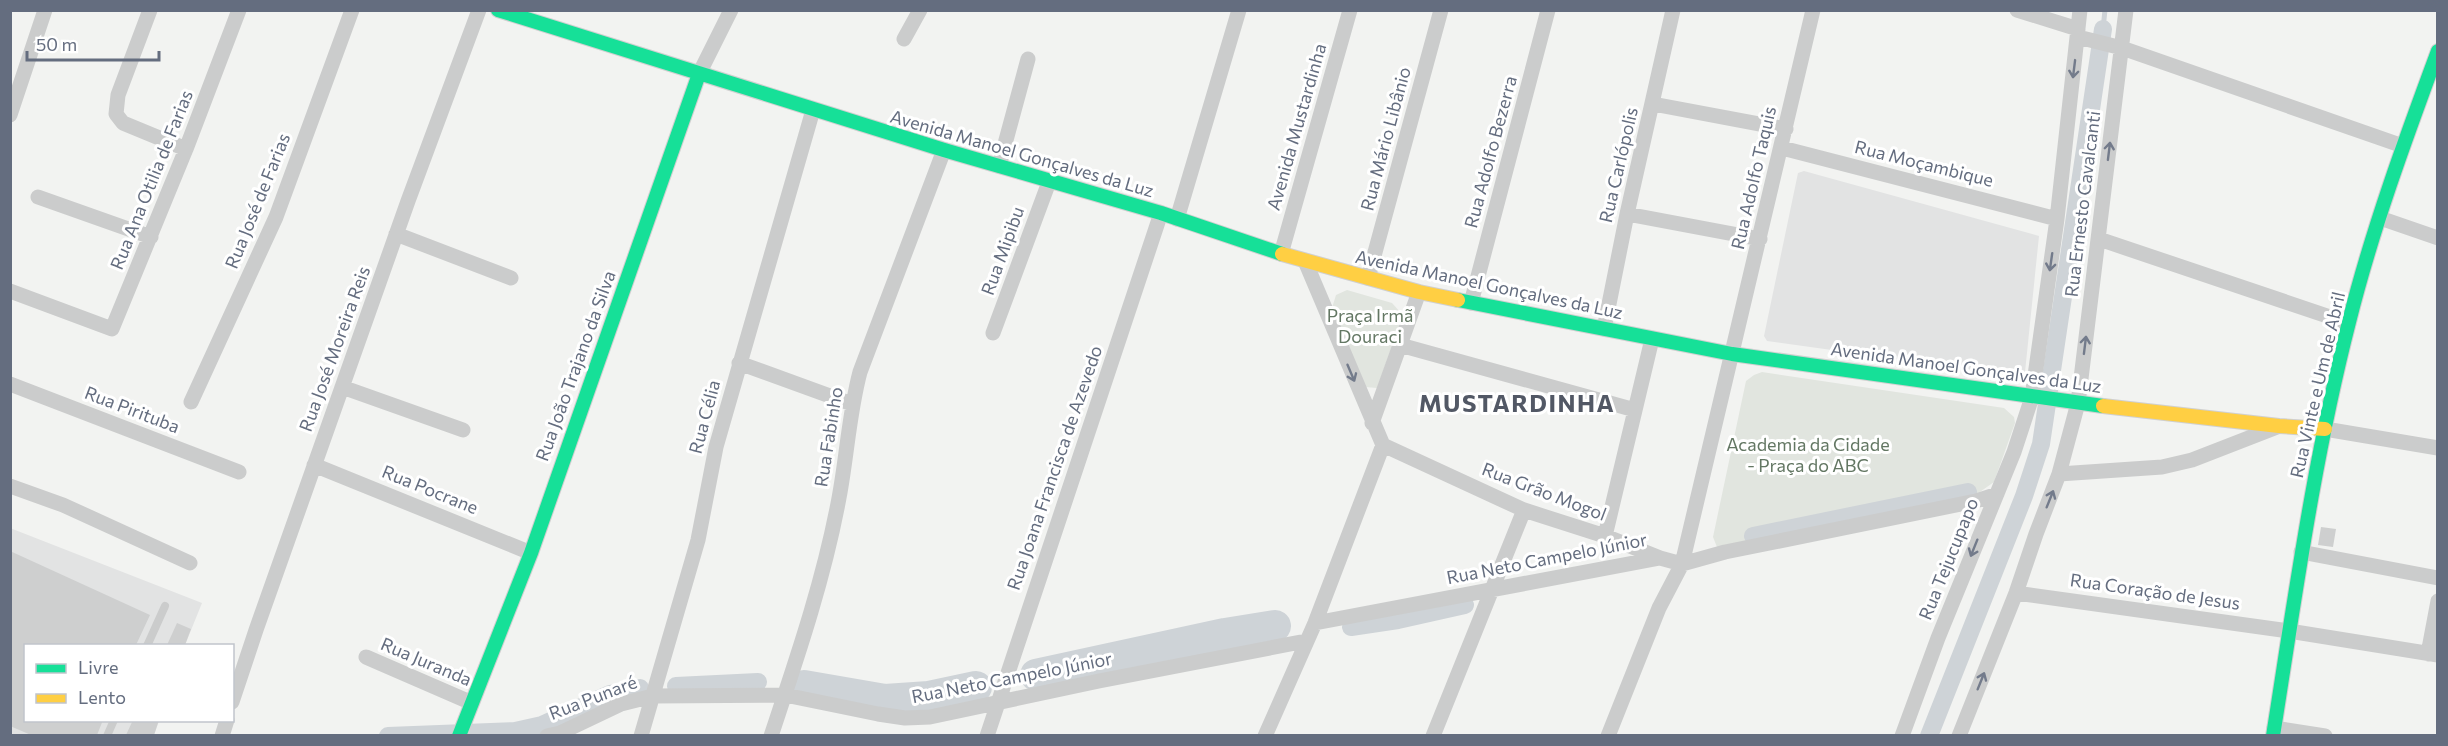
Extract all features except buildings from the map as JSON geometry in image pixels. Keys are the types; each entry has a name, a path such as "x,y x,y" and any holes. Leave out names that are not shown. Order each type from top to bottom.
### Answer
{"main road":[{"name":"Avenida Manoel Gonçalves da Luz","path":"498,10 813,110 1049,182 1161,213 1281,254 1419,292 1732,354 2074,402 2279,426 2325,429"},
{"name":"Rua Vinte e Um de Abril","path":"2273,732 2301,552 2348,322 2403,146 2435,67 2438,51"},
{"name":"Rua João Trajano da Silva","path":"461,730 531,552 699,74"}],"street":[{"path":"10,115 45,10"},
{"path":"150,10 118,95 116,114 123,123 186,149"},
{"name":"Rua Ana Otilia de Farias","path":"10,291 112,329 151,237 239,10"},
{"name":"Rua José de Farias","path":"191,402 276,217 352,10"},
{"name":"Rua José Moreira Reis","path":"234,696 396,234 479,10"},
{"name":"Rua João Trajano da Silva","path":"699,74 731,10"},
{"path":"904,39 920,10"},
{"path":"1177,219 1239,10"},
{"name":"Avenida Mustardinha","path":"1281,254 1350,10"},
{"name":"Rua Mário Libânio","path":"1368,278 1441,10"},
{"name":"Rua Adolfo Bezerra","path":"1471,303 1548,10"},
{"name":"Rua Carlópolis","path":"1604,329 1627,214 1673,10"},
{"name":"Rua Adolfo Taquis","path":"1608,735 1659,608 1682,564 1813,10"},
{"path":"2017,10 2080,35 2403,146"},
{"name":"Rua Ernesto Cavalcanti","path":"2035,397 2080,35 2080,10"},
{"name":"Rua Ernesto Cavalcanti","path":"2074,402 2099,239 2114,46 2126,10"},
{"path":"999,166 1028,58"},
{"path":"1653,104 1786,129"},
{"name":"Rua Célia","path":"642,735 698,540 716,447 813,110"},
{"name":"Rua Moçambique","path":"1782,148 2057,219"},
{"name":"Rua Fabinho","path":"771,735 825,563 839,499 852,404 860,372 944,150"},
{"name":"Rua Mipibu","path":"993,333 1049,182"},
{"path":"38,197 151,237"},
{"name":"Rua Joana Francisca de Azevedo","path":"987,735 1161,213"},
{"path":"1627,214 1760,240"},
{"path":"2380,218 2438,238"},
{"path":"396,234 511,278"},
{"path":"2099,239 2348,322"},
{"path":"1265,735 1315,623 1383,446 1305,261"},
{"path":"1372,423 1419,292"},
{"path":"1605,536 1652,339"},
{"path":"1400,345 1635,410"},
{"path":"739,363 852,404"},
{"name":"Rua Pirituba","path":"10,384 239,472"},
{"path":"342,387 463,430"},
{"name":"Rua Tejucupapo","path":"1902,735 1938,638 2035,397"},
{"path":"1959,735 2016,593 2060,474 2074,402"},
{"path":"2060,474 2162,467 2192,460 2279,426"},
{"path":"2325,429 2438,448"},
{"name":"Rua Grão Mogol","path":"1383,446 1524,510 1605,536 1660,558"},
{"name":"Rua Pocrane","path":"314,465 531,552"},
{"path":"10,486 63,505 190,562"},
{"path":"1682,564 1725,552 1976,501 1996,494"},
{"path":"1433,735 1524,510"},
{"path":"2301,552 2438,578"},
{"name":"Rua Neto Campelo Júnior","path":"1315,623 1660,558 1682,564"},
{"name":"Rua Coração de Jesus","path":"2016,593 2289,630 2433,654"},
{"path":"2433,654 2438,601"},
{"name":"Rua Neto Campelo Júnior","path":"653,696 785,695 905,718 930,717 1306,641"},
{"name":"Rua Juranda","path":"366,657 472,703"},
{"name":"Rua Punaré","path":"546,735 560,733 621,704 653,696"},
{"path":"2273,732 2325,735"}],"lane":[{"path":"147,644 165,606"}],"shaded area":[{"path":"1804,171 2039,236 2025,372 2018,376 1767,341 1764,336 1798,173"},
{"path":"10,528 202,603 185,644 24,644 24,722 159,722 154,735 11,735"}],"green space":[{"name":"Praça Irmã Douraci","path":"1347,290 1392,303 1401,313 1400,323 1377,388 1365,387 1332,308 1336,295"},
{"name":"Academia da Cidade - Praça do ABC","path":"1762,372 2004,408 2014,417 2015,423 1994,482 1977,494 1717,547 1713,537 1746,381"}],"waterway":[{"path":"2103,29 2105,10"},
{"path":"1929,736 2024,496 2041,444 2103,29"},
{"path":"1753,536 1968,492"},
{"path":"1351,627 1398,620 1465,605"},
{"path":"1036,675 1225,634 1275,626"},
{"path":"676,686 758,682"},
{"path":"804,686 885,700 929,697 976,687"},
{"path":"388,736 515,731 542,725 610,694 640,688"}],"traffic: fast":[{"path":"498,10 944,150 1161,213 1282,254"},
{"path":"2273,736 2306,528 2337,373 2358,288 2379,219 2438,51"},
{"path":"459,736 531,553 699,74"},
{"path":"1458,300 1732,354 2103,406"}],"traffic: slow":[{"path":"1282,254 1419,292 1458,300"},
{"path":"2103,406 2325,429"}],"district":[{"name":"MUSTARDINHA","path":"1517,404"}]}
